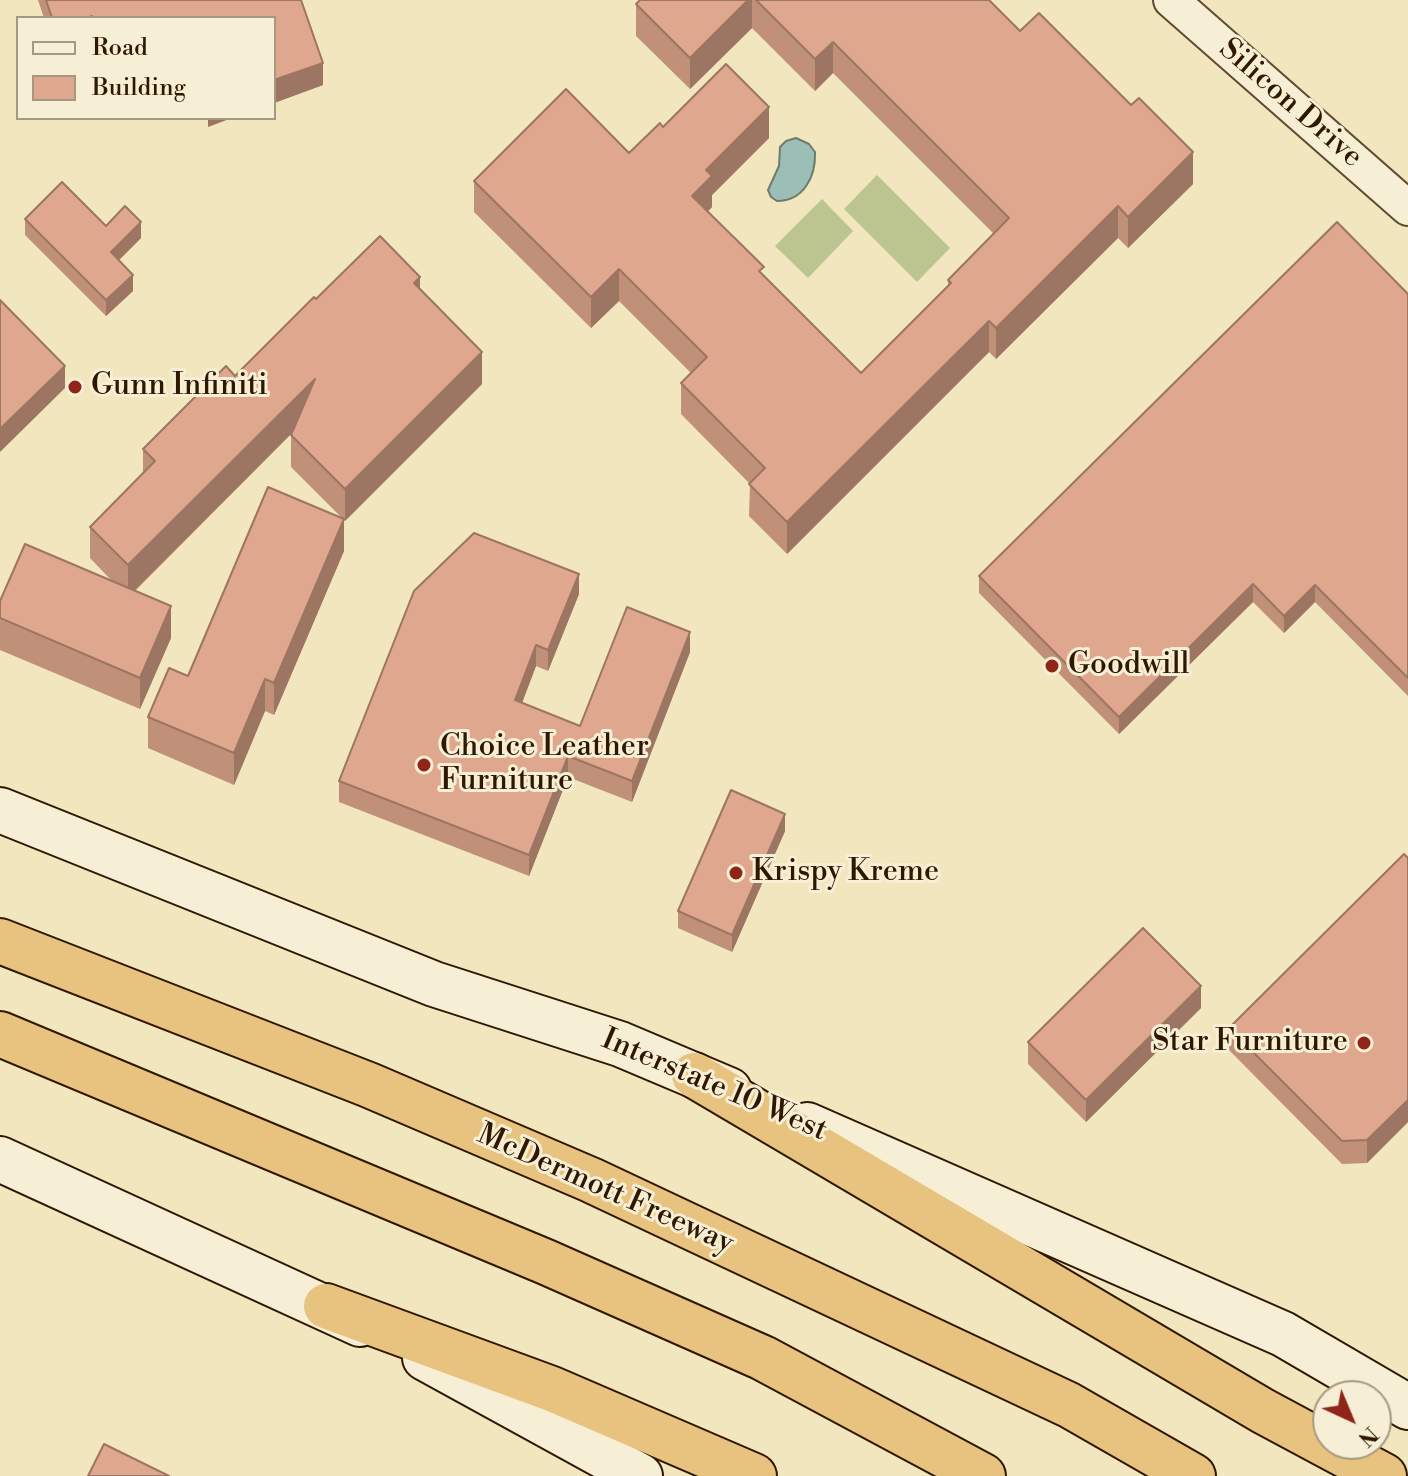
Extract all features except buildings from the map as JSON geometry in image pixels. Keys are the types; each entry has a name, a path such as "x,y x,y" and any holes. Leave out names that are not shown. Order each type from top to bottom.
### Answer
{"highway":[{"name":"McDermott Freeway","path":"0,941 369,1085 591,1180 1069,1405 1193,1476"},
{"path":"0,1034 546,1262 763,1358 983,1476"},
{"path":"694,1075 1263,1411 1384,1476"},
{"path":"326,1306 552,1389 754,1476"}],"main road":[{"name":"Interstate 10 West","path":"0,810 434,984 620,1044 694,1075 1283,1334 1408,1407"},
{"path":"0,1159 326,1306 494,1394 640,1476"}],"street":[{"name":"Silicon Drive","path":"1171,0 1408,208"}],"green space":[{"path":"877,175 950,248 917,282 844,209"},
{"path":"822,199 853,231 808,278 775,246"}],"water":[{"path":"796,138 809,144 815,152 811,178 794,197 777,201 768,190 779,166 780,147"}],"place":[{"name":"Gunn Infiniti","path":"75,387"},
{"name":"Goodwill","path":"1052,666"},
{"name":"Choice Leather Furniture","path":"424,765"},
{"name":"Krispy Kreme","path":"736,873"},
{"name":"Star Furniture","path":"1364,1043"}]}
